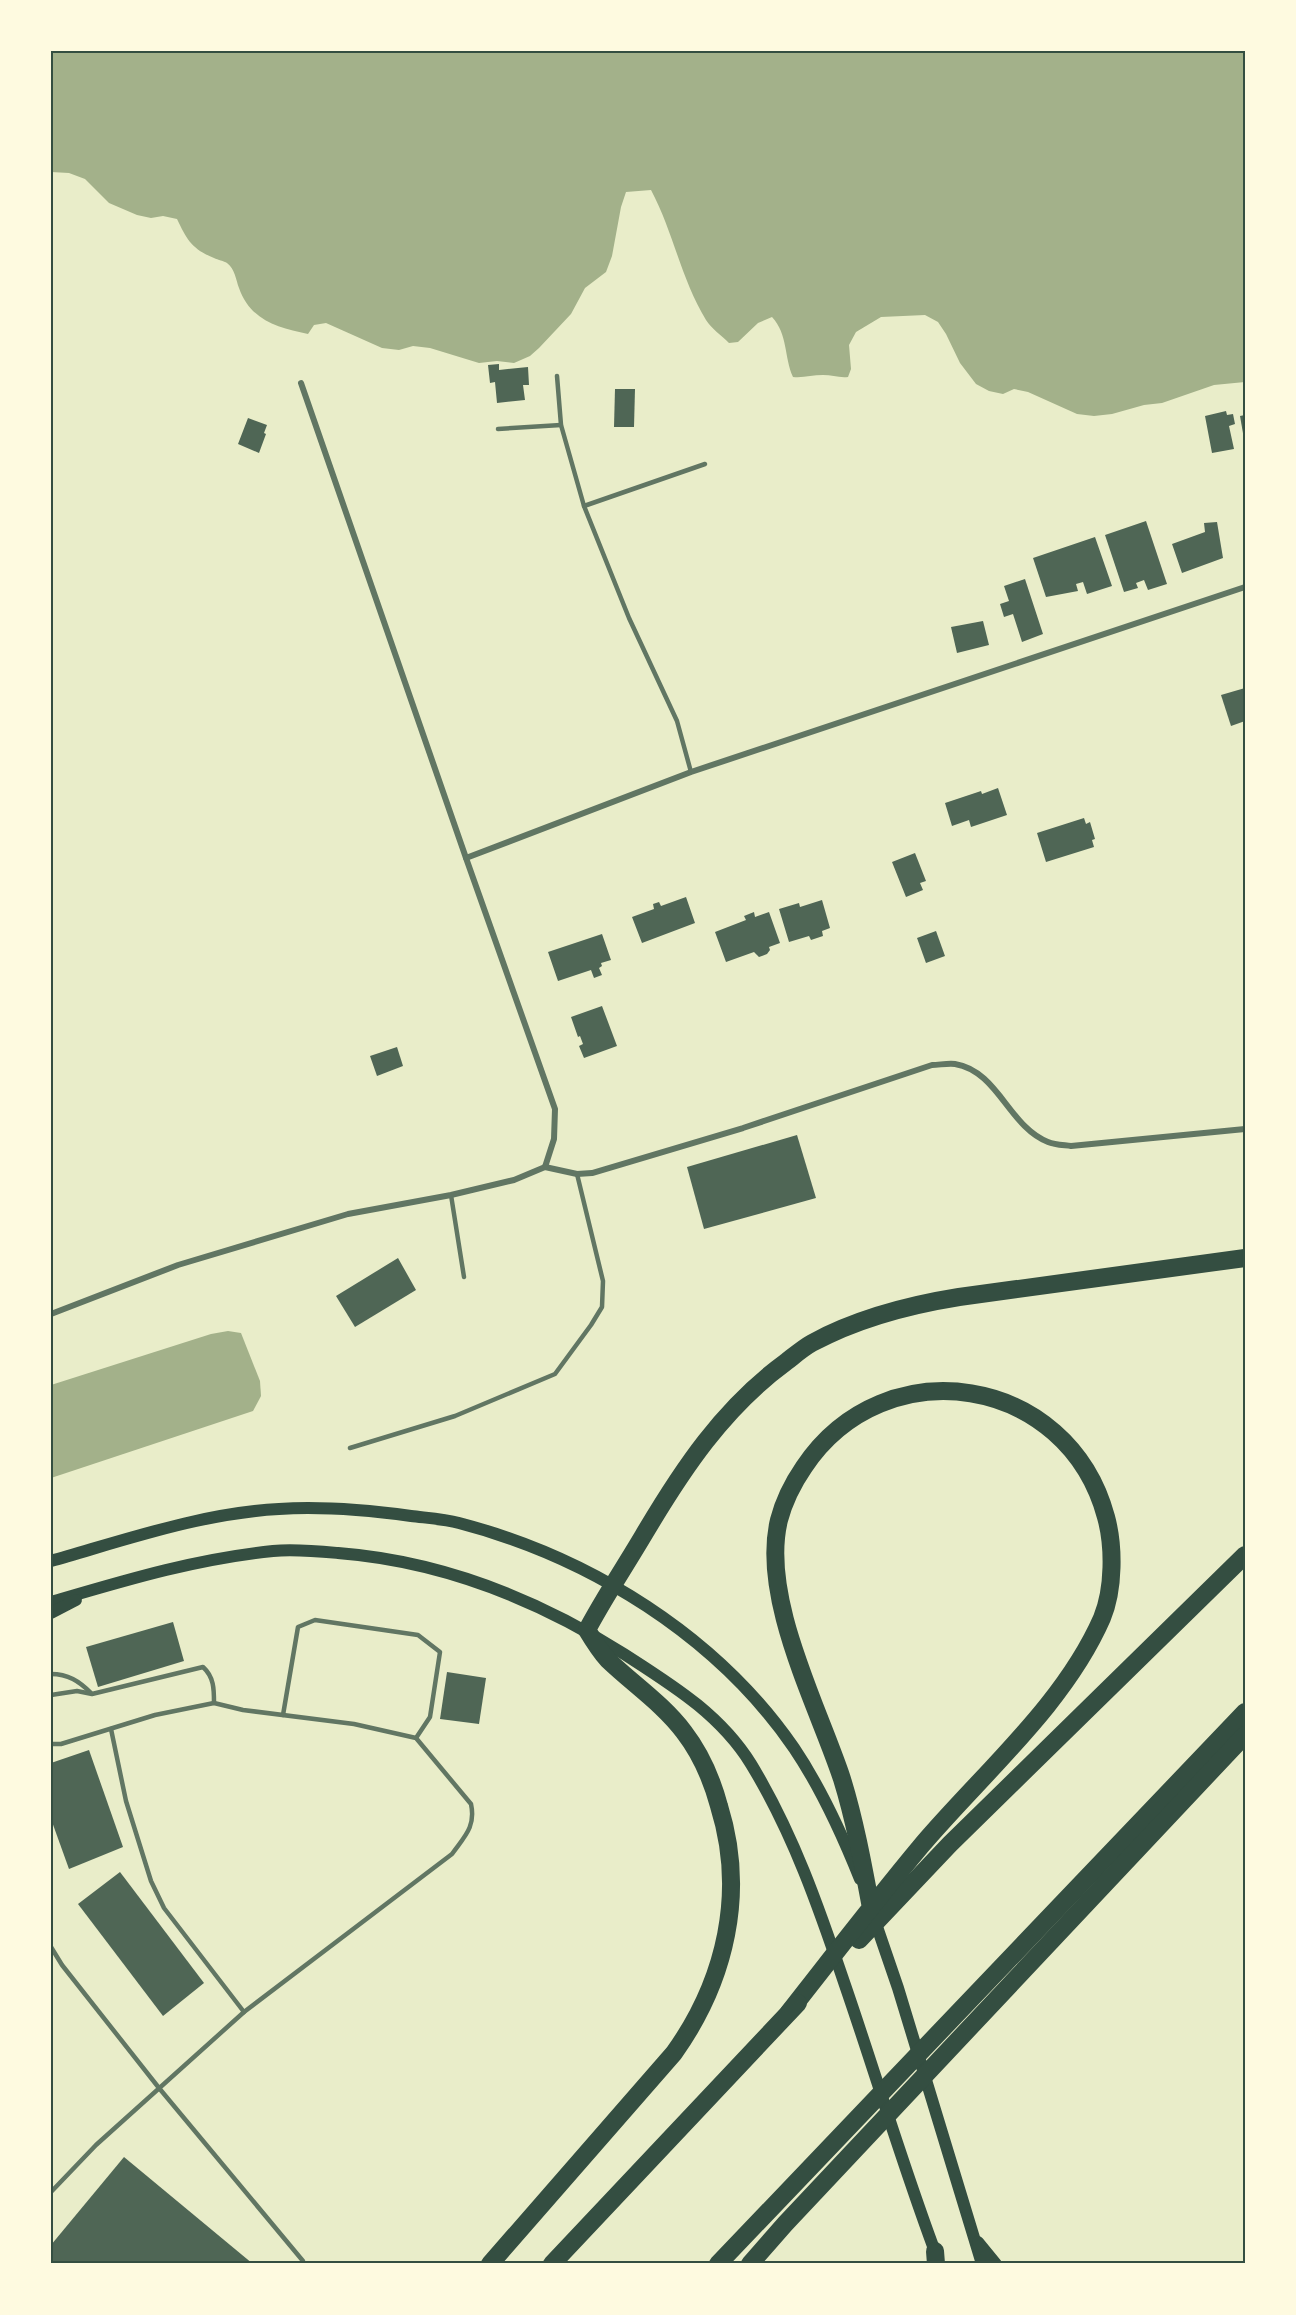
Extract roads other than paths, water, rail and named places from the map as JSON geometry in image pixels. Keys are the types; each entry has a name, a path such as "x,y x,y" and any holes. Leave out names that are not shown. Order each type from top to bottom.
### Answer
{"highway":[{"path":"490,2264 657,2075 691,2030 721,1959 728,1930 732,1883 730,1849 714,1788 702,1761 675,1720 607,1658 586,1630 689,1462 720,1422 747,1394 812,1343 887,1312 923,1302 1245,1258"},
{"path":"789,2012 901,1871 1059,1690 1089,1644 1104,1613 1112,1565 1109,1530 1100,1498 1083,1464 1047,1425 1020,1408 962,1392 940,1391 903,1397 882,1403 847,1423 829,1436 807,1463 794,1482 779,1520 776,1540 777,1581 790,1636 843,1782 858,1841 871,1908"},
{"path":"552,2264 950,1844 1245,1554"},
{"path":"718,2264 1245,1713"},
{"path":"750,2264 1245,1735"}],"main road":[{"path":"51,1561 126,1539 234,1514 278,1509 354,1508 466,1525 536,1548 612,1585 663,1618 735,1677 794,1748 817,1786 846,1846 871,1908 898,1988 982,2264"},
{"path":"51,1602 166,1568 218,1558 276,1551 317,1551 410,1562 491,1586 531,1602 586,1630 679,1690 709,1713 732,1736 759,1778 794,1846 814,1894 937,2260"},
{"path":"51,1613 92,1590"},
{"path":"975,2238 996,2264"}],"street":[{"path":"301,383 555,1109 554,1138 545,1167"},
{"path":"466,858 691,772 1245,587"},
{"path":"51,1314 178,1265 337,1217 451,1196 514,1180 545,1167 577,1174 592,1173 743,1128 932,1065 954,1064 969,1069 986,1081 1016,1118 1048,1142 1071,1146 1245,1129"}],"lane":[{"path":"557,376 561,425 584,506 629,618 677,721 691,772"},
{"path":"498,429 561,425"},
{"path":"584,506 705,464"},
{"path":"350,1448 455,1416 555,1374 602,1307 603,1281 577,1174"},
{"path":"451,1196 464,1277"},
{"path":"283,1716 298,1627 315,1620 418,1635 440,1652 430,1717 416,1738"},
{"path":"51,1695 77,1691 92,1694 203,1667 210,1673 214,1686 214,1703"},
{"path":"51,1674 63,1675 81,1683 92,1694"},
{"path":"51,1744 61,1744 156,1714 214,1703 243,1710 354,1724 416,1738 471,1804 474,1817 469,1829 452,1854 244,2012 96,2145 51,2192"},
{"path":"111,1729 126,1801 151,1881 164,1908 244,2012"},
{"path":"51,1947 62,1965 159,2088 303,2261 302,2264"}]}
